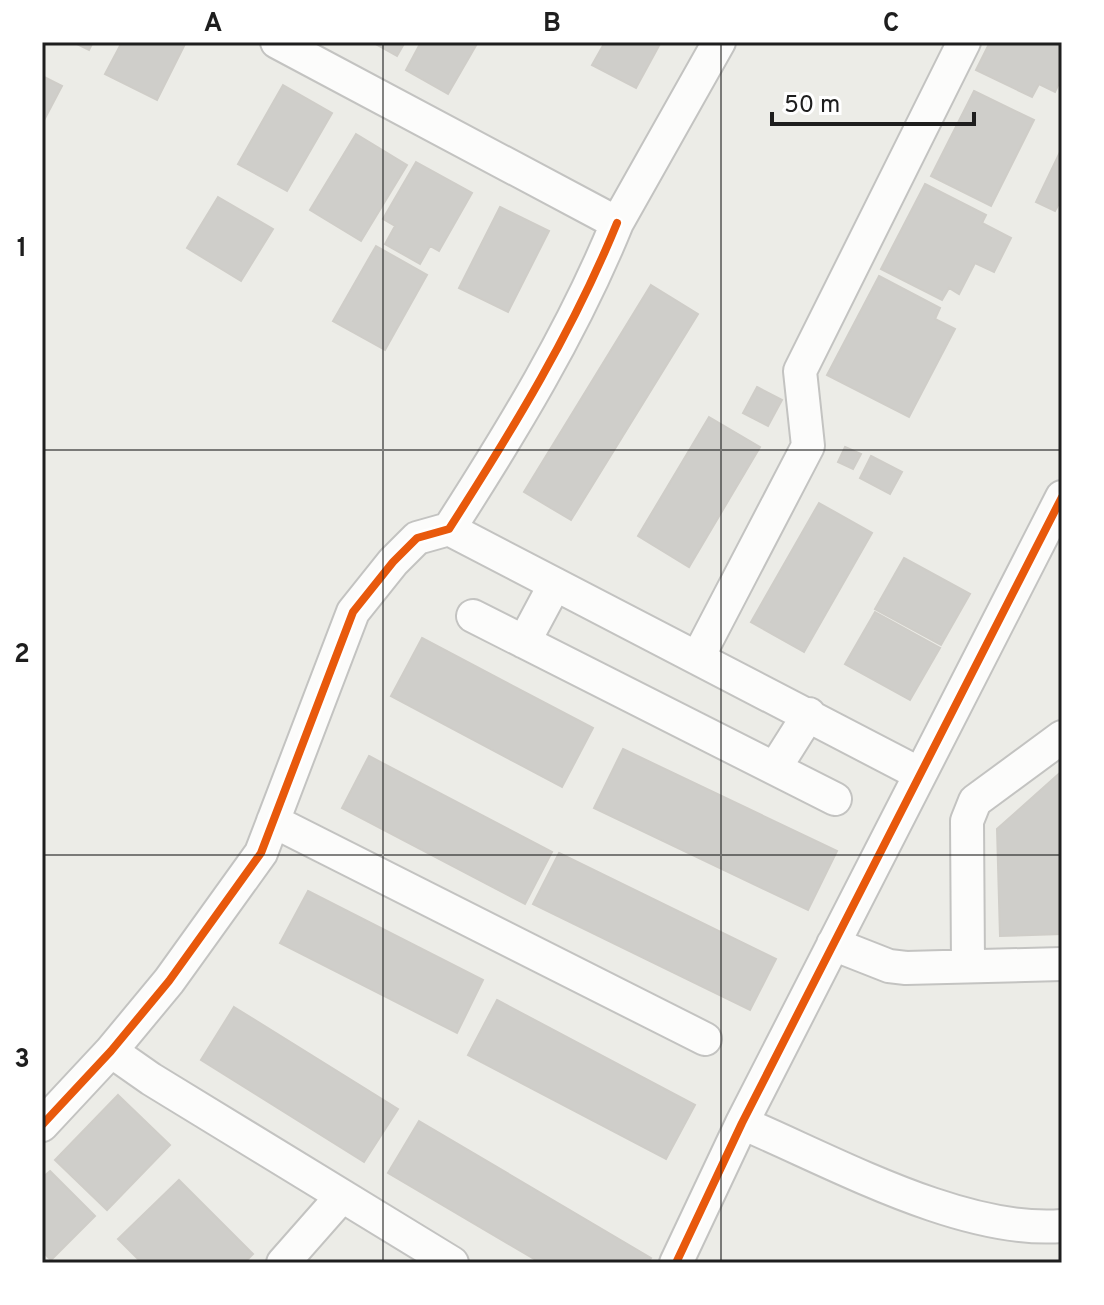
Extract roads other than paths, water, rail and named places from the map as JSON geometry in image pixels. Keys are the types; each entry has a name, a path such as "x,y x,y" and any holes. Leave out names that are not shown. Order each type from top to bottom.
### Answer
{"street":[{"path":"277,42 617,223"},
{"path":"42,1125 111,1051 226,907 261,853 353,612 393,562 417,538 449,529 516,425 592,284 617,223 719,42"},
{"path":"698,657 808,446 800,371 964,42"},
{"path":"676,1263 742,1123 920,774 1052,544 1062,497"},
{"path":"449,529 920,774"},
{"path":"524,642 555,584"},
{"path":"473,616 835,799"},
{"path":"775,768 809,714"},
{"path":"968,965 967,821 975,801 1062,737"},
{"path":"273,821 705,1039"},
{"path":"833,944 889,966 1062,964"},
{"path":"111,1051 151,1079 452,1263"},
{"path":"742,1123 930,1204 1000,1221 1062,1226"},
{"path":"283,1263 342,1196"}]}
